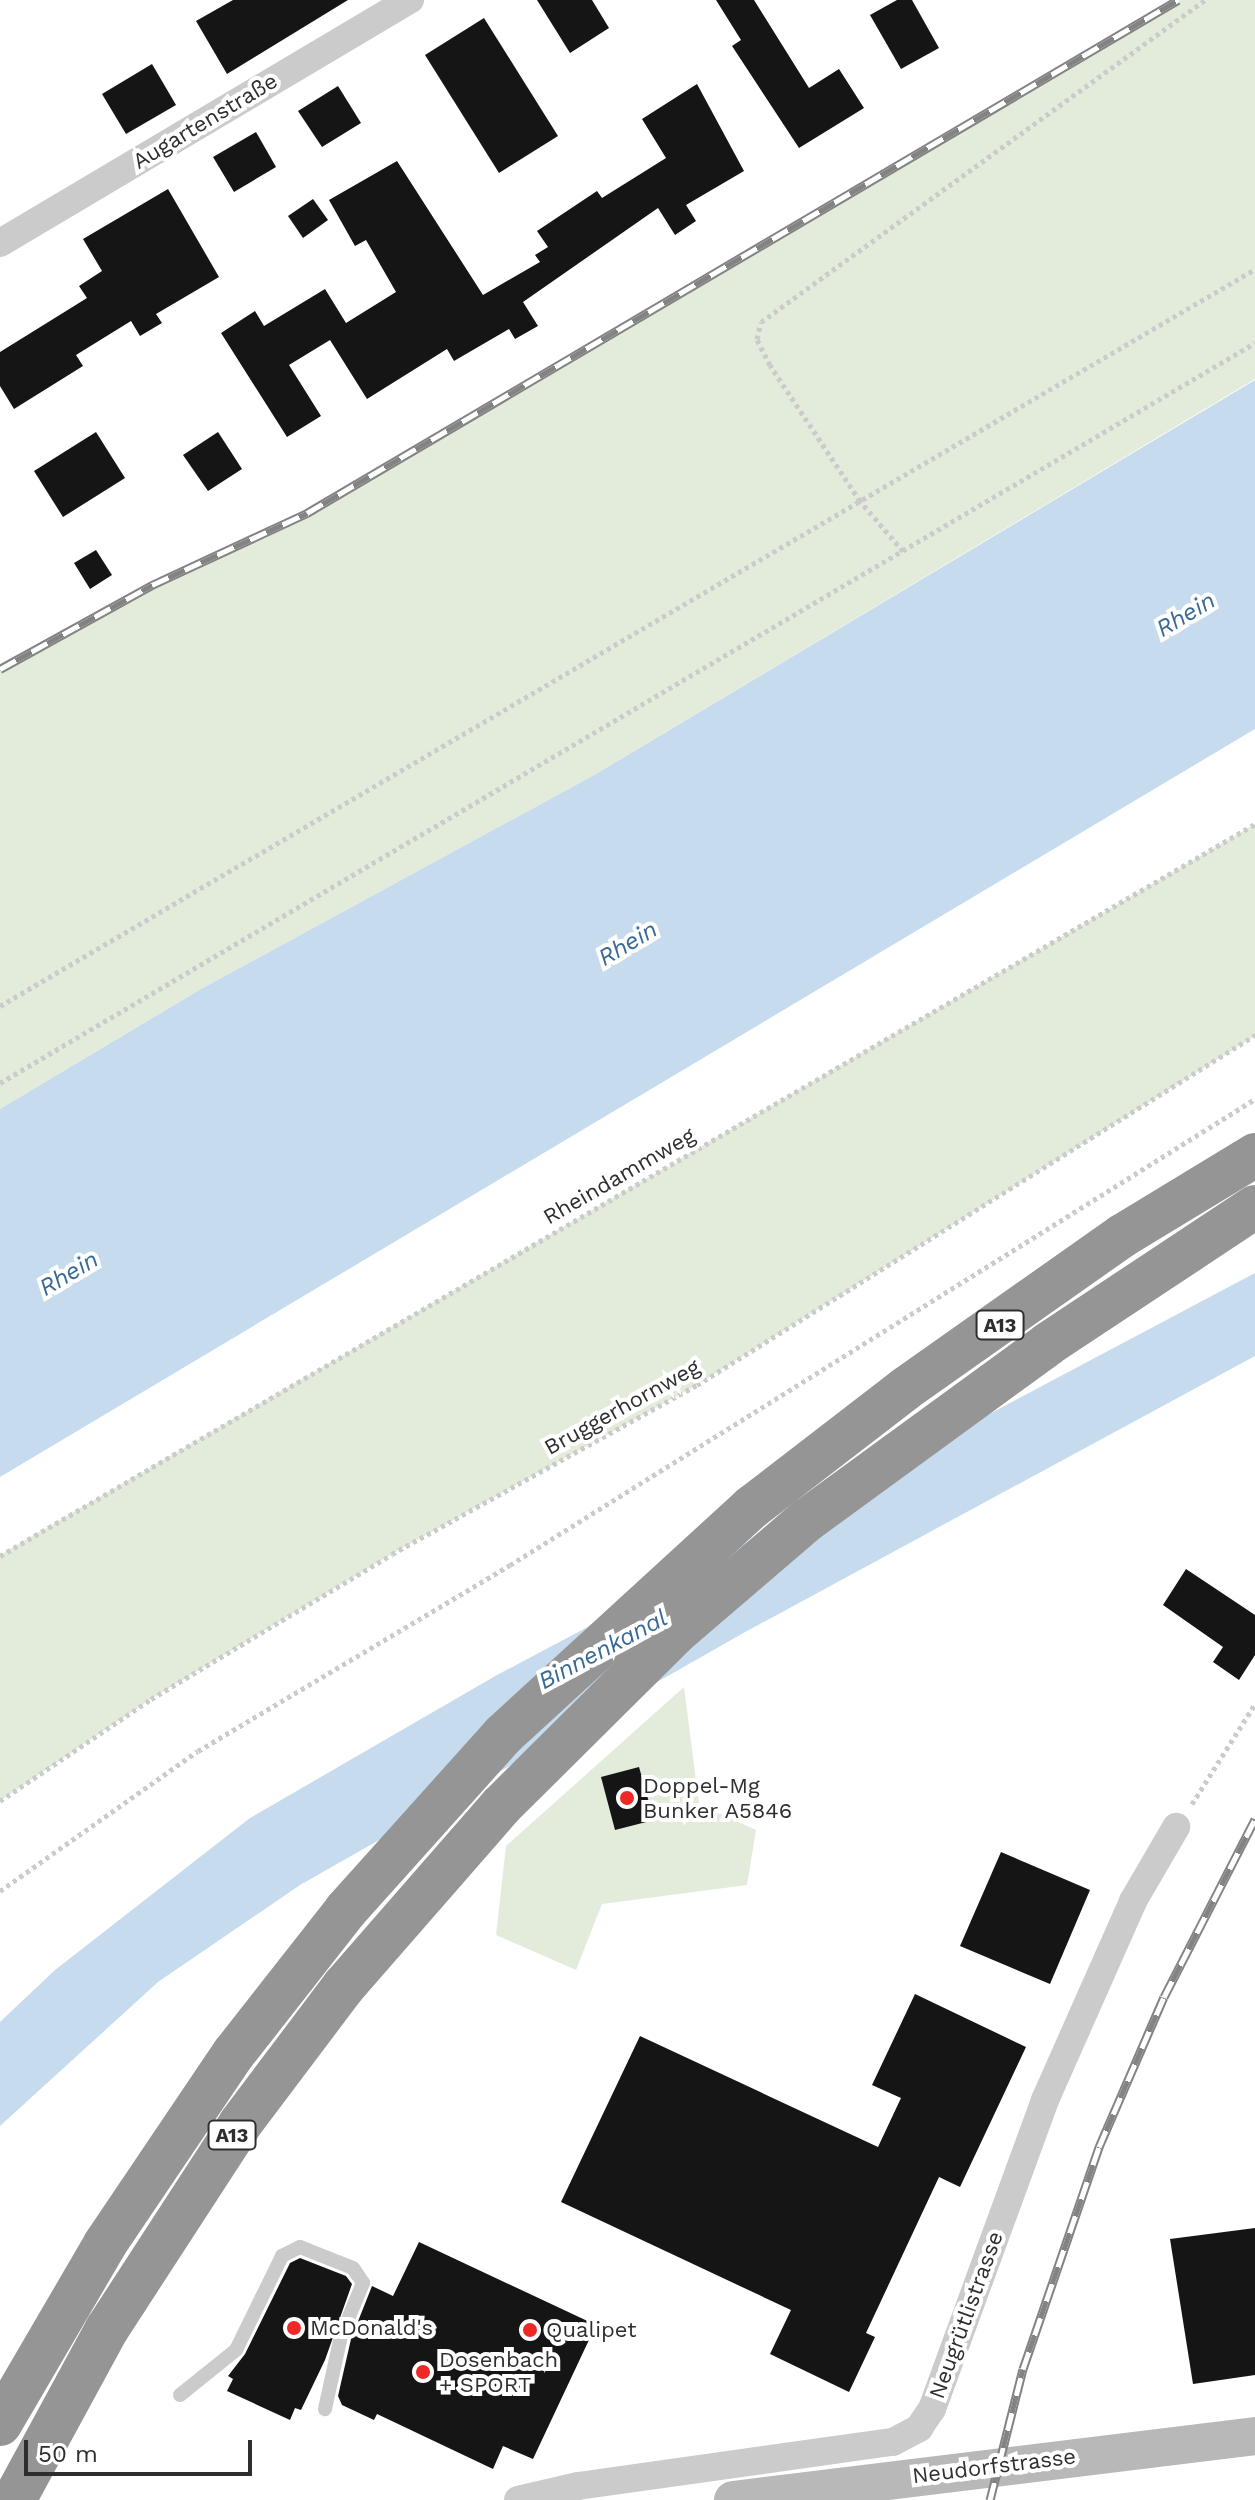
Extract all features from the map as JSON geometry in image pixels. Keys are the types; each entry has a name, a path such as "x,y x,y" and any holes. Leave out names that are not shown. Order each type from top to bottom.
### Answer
{"highway":[{"name":"A13","path":"0,2424 144,2181 234,2053 346,1910 503,1735 752,1507 905,1389 1122,1236 1255,1155"},
{"name":"A13","path":"14,2500 107,2329 240,2124 344,1986 501,1806 675,1633 807,1520 943,1420 1255,1207"}],"main road":[{"name":"Neudorfstrasse","path":"733,2500 1255,2436"}],"street":[{"name":"Augartenstraße","path":"0,243 410,0"},
{"name":"Neugrütlistrasse","path":"518,2500 593,2483 893,2442 919,2428 932,2409 1045,2100 1133,1901 1176,1827"}],"lane":[{"path":"180,2395 236,2350 282,2256 300,2247 362,2277 341,2336 325,2409"}],"path":[{"path":"903,551 860,501 770,365 757,339 761,322 1205,0"},
{"path":"0,1006 1255,269"},
{"path":"0,1083 1255,343"},
{"name":"Rheindammweg","path":"0,1556 1255,824"},
{"name":"Bruggerhornweg","path":"0,1801 151,1699 392,1554 697,1385 1255,1035"},
{"path":"0,1891 198,1751 523,1557 1255,1099"},
{"path":"1176,1827 1255,1704"}],"green space":[{"path":"1180,0 1255,0 1255,379 596,774 201,989 0,1109 0,671 152,585 307,513"},
{"path":"1255,824 1255,1036 697,1385 392,1554 151,1699 0,1801 0,1555"},
{"path":"684,1687 699,1804 756,1830 747,1885 602,1904 576,1970 496,1935 506,1846"}],"water":[{"name":"Rhein","path":"1255,380 1255,729 0,1477 0,1109 201,989 596,774"},
{"name":"Binnenkanal","path":"1255,1273 1255,1356 747,1631 300,1885 158,1982 0,2126 0,2022 55,1970 250,1818 497,1675"}],"building":[{"path":"233,0 348,0 227,74 196,21"},
{"path":"537,0 592,0 609,28 570,53"},
{"path":"716,0 754,0 809,88 839,69 864,108 799,148 732,46 741,40"},
{"path":"897,0 912,0 939,48 901,69 870,15"},
{"path":"484,18 558,136 499,173 425,55"},
{"path":"152,64 176,105 126,134 102,94"},
{"path":"697,84 744,171 686,205 696,221 675,235 658,208 523,302 538,326 515,339 509,329 454,361 447,349 367,399 330,340 289,365 321,416 287,437 221,333 255,311 264,326 325,289 346,323 396,292 366,240 355,246 329,200 397,161 483,295 540,262 535,255 548,247 537,231 597,191 602,198 666,158 642,119"},
{"path":"338,86 361,123 322,147 298,111"},
{"path":"256,132 276,167 234,192 213,157"},
{"path":"168,189 219,277 156,314 162,323 140,336 131,321 76,355 83,366 14,409 0,386 0,352 87,298 79,286 102,271 83,239"},
{"path":"313,199 328,220 303,238 288,216"},
{"path":"96,432 125,478 63,517 34,471"},
{"path":"218,432 242,469 208,491 183,455"},
{"path":"96,550 112,575 90,589 74,563"},
{"path":"1186,1569 1255,1615 1255,1655 1239,1680 1213,1662 1223,1647 1163,1605"},
{"name":"Doppel-Mg Bunker A5846","path":"639,1767 654,1820 615,1830 601,1777"},
{"path":"1001,1852 1090,1890 1050,1984 960,1946"},
{"path":"915,1994 1026,2047 960,2187 939,2177 866,2333 875,2337 849,2392 770,2354 791,2310 561,2202 640,2036 878,2147 901,2098 872,2085"},
{"path":"1255,2228 1255,2375 1193,2384 1170,2239"},
{"path":"419,2242 596,2325 533,2459 503,2446 493,2469 377,2414 374,2420 342,2405 338,2396 351,2339 372,2286 393,2296"},
{"name":"McDonald's","path":"300,2258 346,2276 352,2284 325,2360 301,2410 295,2408 290,2420 227,2391 233,2379 228,2376 245,2354 290,2263"}],"railway":[{"path":"0,669 152,585 307,513 1178,0"},
{"path":"990,2500 1023,2369 1099,2147 1164,1997 1255,1819"}],"place":[{"name":"Doppel-Mg Bunker A5846","path":"627,1798"},
{"name":"McDonald's","path":"294,2328"},
{"name":"Qualipet","path":"530,2330"},
{"name":"Dosenbach + SPORT","path":"423,2372"}]}
